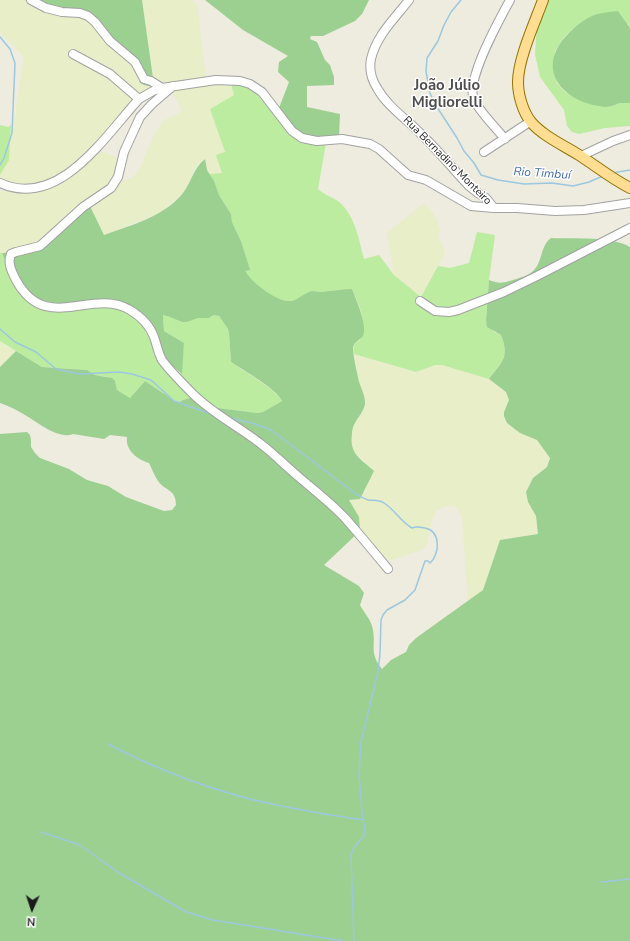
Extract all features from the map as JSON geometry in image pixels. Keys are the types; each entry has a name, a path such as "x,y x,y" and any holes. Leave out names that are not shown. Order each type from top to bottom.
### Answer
{"main road":[{"path":"543,0 522,62 518,82 521,99 531,122 542,132 581,156 604,173 630,188"}],"street":[{"path":"31,0 46,8 62,12 80,13 88,16 95,22 110,41 135,62 144,79 151,81 162,88"},
{"name":"Rua Bernadino Monteiro","path":"409,0 379,39 371,60 372,77 377,88 387,102 420,133 469,186 486,198 494,208 554,211 584,210 630,203"},
{"path":"505,138 474,100 473,88 478,67 495,28 510,0"},
{"path":"73,54 110,74 139,99"},
{"path":"0,183 11,187 34,189 47,186 72,171 86,158 139,99 162,88 227,79 250,84 262,92 292,131 302,138 317,141 342,139 370,144 382,151 408,174 426,180 471,206 494,208"},
{"path":"172,86 140,117 124,152 118,177 111,188 82,207 40,246 11,254 9,262 12,272 26,295 33,301 40,304 57,308 103,304 131,310 151,331 162,359 191,392 209,407 266,448 327,501 344,518 388,569"},
{"path":"484,152 531,122"},
{"path":"581,156 630,135"},
{"path":"420,301 435,311 443,312 458,310 531,280 630,228"}],"green space":[{"path":"0,0 25,0 36,8 84,17 128,59 146,86 151,86 93,148 122,160 120,181 127,180 135,175 141,166 155,133 161,124 166,119 181,111 177,100 166,86 154,84 142,0 192,0 197,4 206,80 229,77 234,95 210,109 225,152 222,154 222,173 210,174 207,170 204,159 195,169 184,192 160,213 104,235 90,204 36,245 19,252 0,253 0,192 12,185 0,178 0,175 9,160 11,125 16,116 23,56 0,32"},
{"path":"25,0 142,0 154,85 147,86 140,83 135,66 128,59 107,45 92,23 84,17 54,13 36,8"},
{"path":"205,0 369,0 362,14 355,21 323,36 311,36 310,39 317,42 325,60 330,65 334,77 334,85 307,86 307,107 340,114 339,138 305,139 290,125 279,108 289,82 278,72 279,62 288,56 243,30"},
{"path":"545,0 630,0 630,28 618,11 586,19 564,37 555,51 553,68 557,83 565,92 578,99 608,107 621,103 630,103 630,126 605,128 579,134 572,132 567,126 564,110 540,77 535,54 537,23"},
{"path":"618,11 630,28 630,103 621,103 610,107 590,104 576,98 564,90 557,80 553,69 554,57 560,43 582,21 598,14"},
{"path":"229,77 246,79 266,91 290,125 326,143 318,189 339,202 349,214 356,228 364,259 379,255 394,275 421,297 438,266 450,268 469,263 477,232 495,235 489,280 486,320 494,332 501,335 504,343 505,354 501,363 489,379 442,365 435,365 416,372 354,354 354,347 361,338 363,330 363,318 352,289 321,292 312,291 290,301 271,295 258,286 247,275 244,271 249,270 241,241 232,222 231,214 219,195 210,174 222,173 216,155 225,152 210,109 234,95"},
{"path":"0,125 8,127 11,125 9,160 0,175"},
{"path":"205,159 207,170 214,181 219,195 231,214 232,222 241,241 250,270 245,271 258,286 278,298 290,301 295,300 310,291 321,292 352,289 359,306 363,319 364,332 363,336 356,342 353,350 365,404 353,427 352,447 357,456 374,471 360,499 349,500 359,517 360,531 324,565 359,586 364,593 360,605 372,626 374,636 374,654 382,669 391,660 406,652 409,645 416,638 483,590 500,540 538,534 536,516 528,502 526,492 533,478 547,467 550,458 537,440 520,433 507,423 504,416 509,400 506,392 489,379 501,363 505,354 505,349 501,335 487,327 486,320 489,280 499,283 521,278 531,273 538,263 547,241 551,238 581,238 613,241 630,247 630,941 0,941 0,434 27,432 30,435 31,447 40,458 69,469 87,480 108,486 126,497 164,511 172,510 176,505 176,500 172,493 158,481 149,463 141,460 133,454 128,446 127,437 110,435 104,439 73,434 61,435 48,429 19,411 0,403 0,367 16,351 42,367 87,370 95,375 112,378 115,381 117,390 130,398 145,381 178,403 194,397 210,407 257,413 263,412 282,401 279,396 267,385 231,362 228,329 219,316 214,315 209,318 198,318 187,322 182,322 163,315 164,331 184,343 182,374 162,357 155,329 135,310 124,304 65,306 41,303 12,276 2,253 19,252 36,245 89,204 104,235 136,224 157,214 175,201 186,189 195,171"},
{"path":"424,203 434,214 440,230 438,235 445,253 421,297 394,275 387,233"},
{"path":"0,253 2,253 12,276 135,310 155,329 162,357 181,374 184,343 164,331 163,315 182,322 187,322 197,318 209,318 214,315 219,316 228,329 231,362 273,391 282,401 263,412 257,413 210,407 183,400 178,403 145,381 130,398 117,390 115,381 108,377 95,375 87,370 42,367 0,341"},
{"path":"0,341 16,351 0,367"},
{"path":"354,354 416,372 435,365 442,365 489,379 506,392 509,400 504,412 507,423 537,440 550,457 547,467 533,478 526,492 528,502 536,516 538,534 500,540 483,590 468,601 462,517 458,509 453,506 446,506 437,510 432,520 426,546 421,550 393,560 383,557 360,531 348,500 360,499 374,471 353,451 351,441 352,429 355,422 361,415 365,404 358,378"}],"waterway":[{"name":"Rio Timbuí","path":"461,0 451,12 438,41 427,58 426,71 430,93 435,104 464,151 474,163 481,175 498,180 524,184 552,183 573,186 589,182 603,176"},
{"path":"0,37 10,49 15,63 12,133 4,158 0,165"},
{"name":"Rio Timbuí","path":"612,173 630,170"},
{"path":"0,329 15,342 36,352 56,369 79,374 119,372 132,374 151,380 174,401 211,414"},
{"path":"234,419 271,430 356,494 368,500 382,502 412,528 420,527 430,530 434,533 436,538 436,554 430,563 425,561 415,590 405,600 387,610 381,620 378,672 361,742 359,774 365,829 364,836 354,847 351,855 354,941"},
{"path":"108,744 169,772 211,788 254,800 287,807 363,820"},
{"path":"41,832 80,845 116,871 186,912 213,920 343,941"},
{"path":"601,882 630,879"}],"district":[{"name":"João Júlio Migliorelli","path":"447,94"}]}
